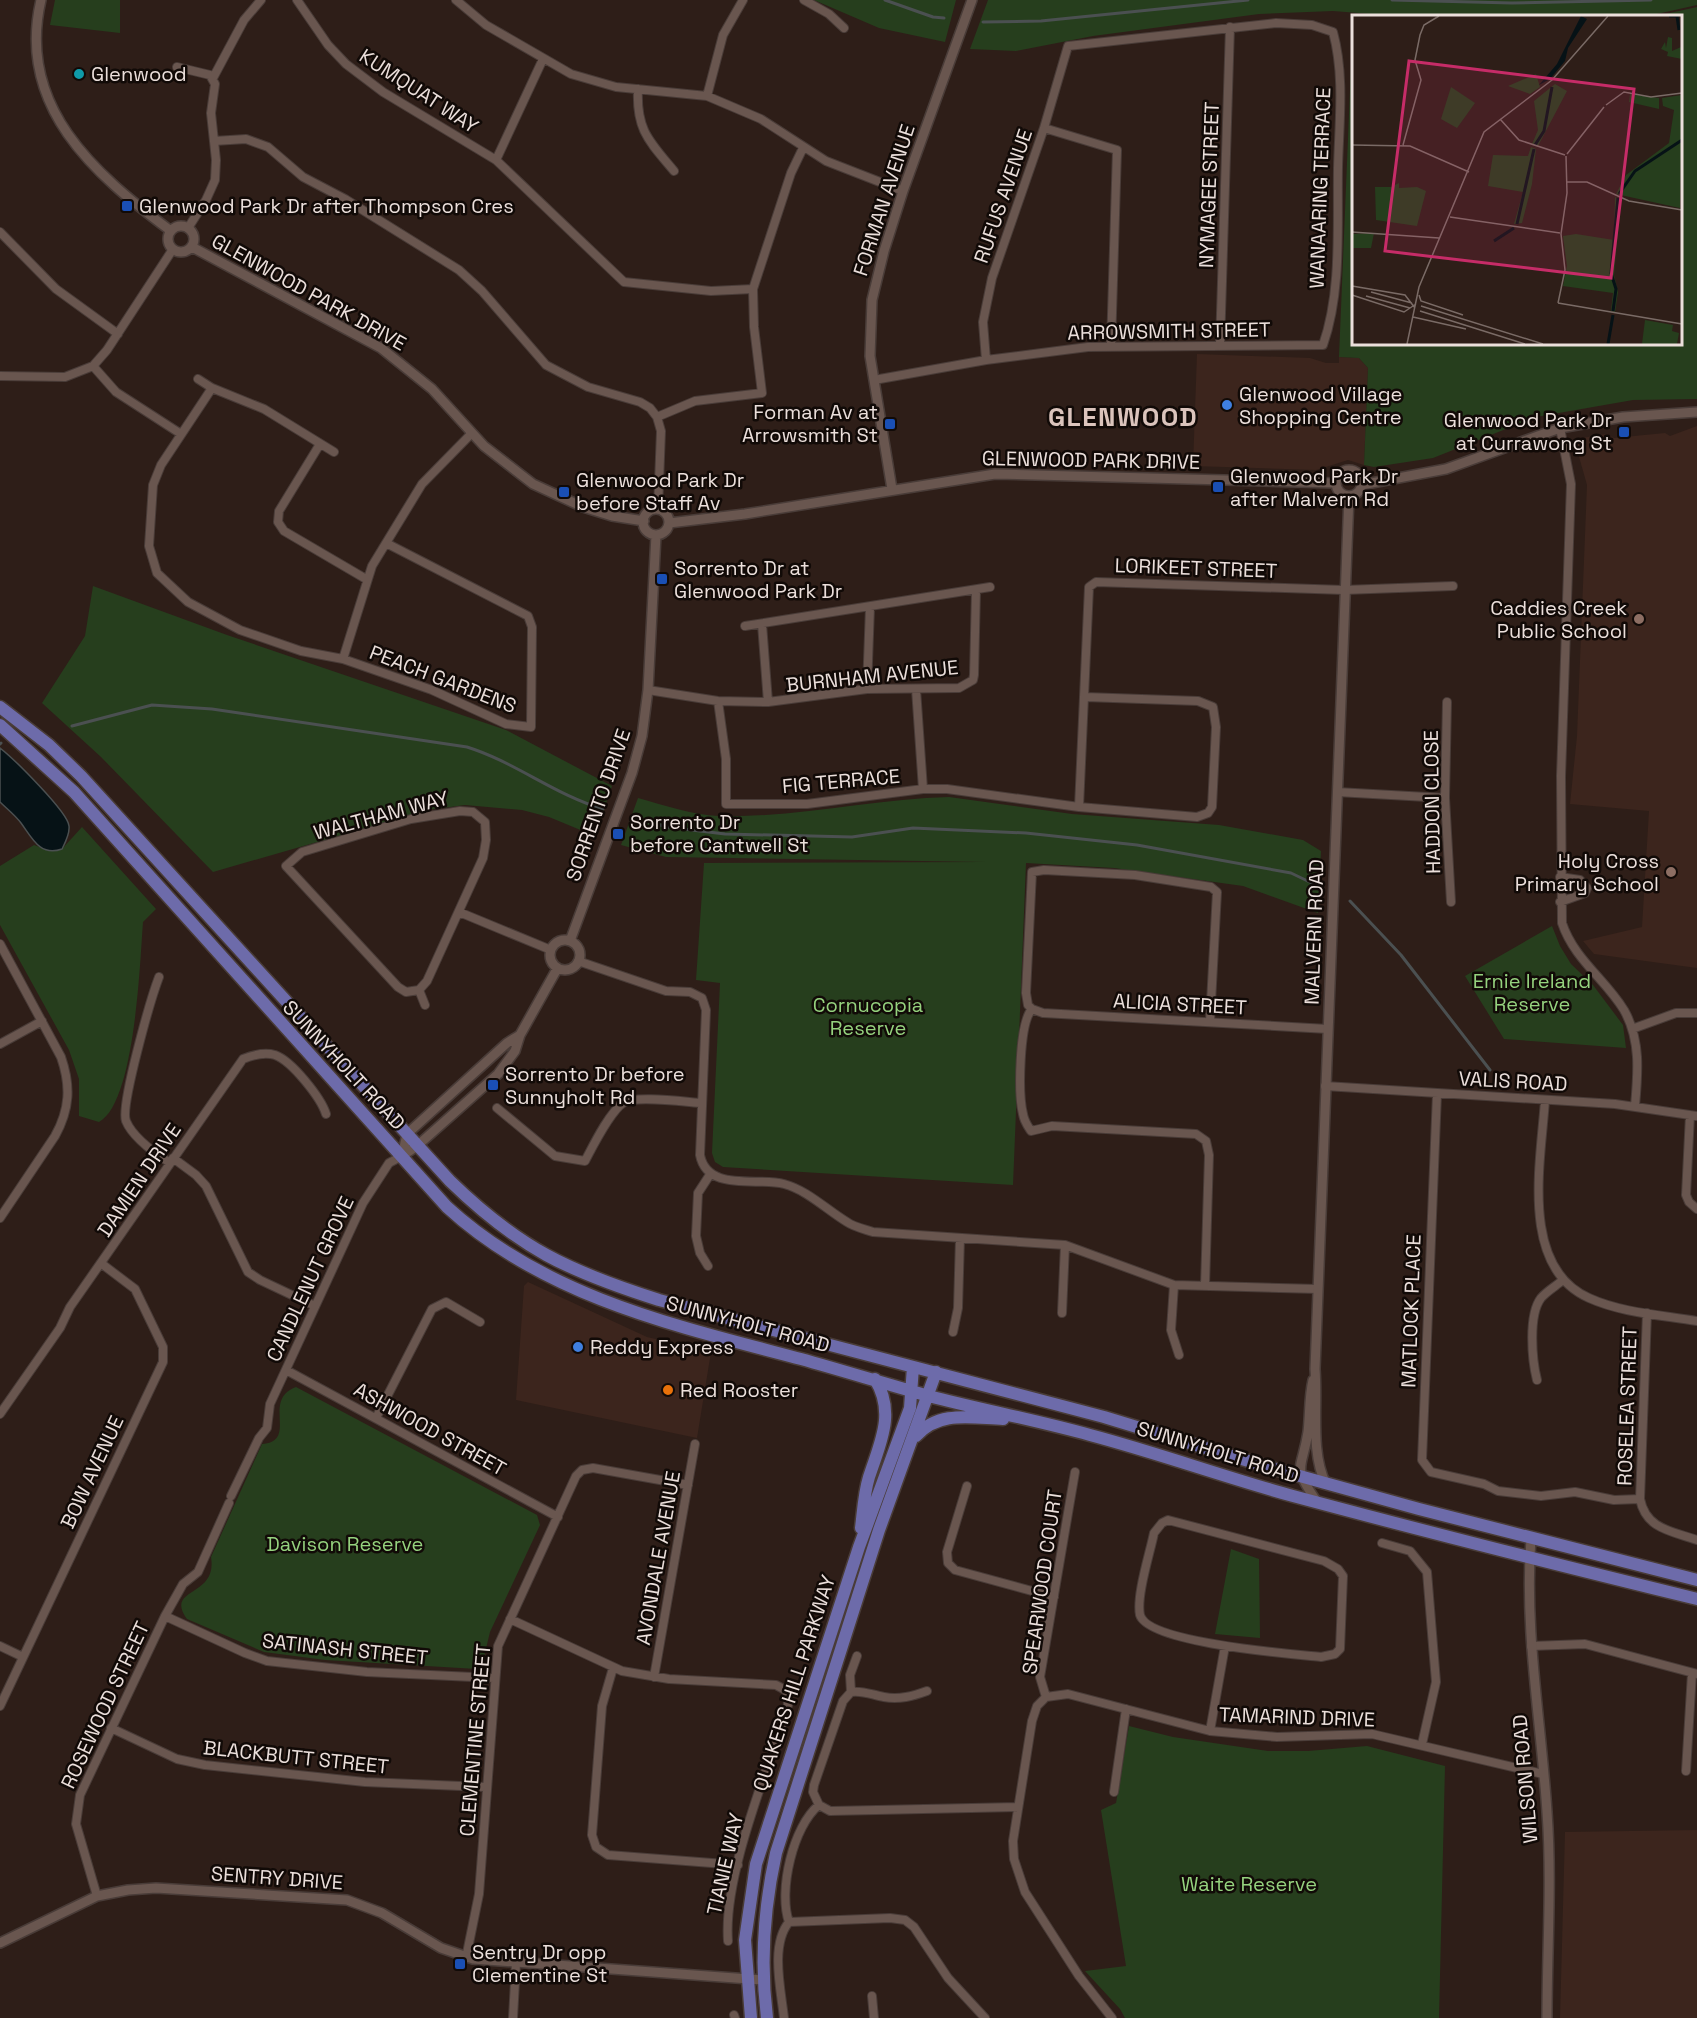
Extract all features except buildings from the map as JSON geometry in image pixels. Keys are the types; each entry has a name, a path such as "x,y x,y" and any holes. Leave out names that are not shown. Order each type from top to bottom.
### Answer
{"main road":[{"name":"SUNNYHOLT ROAD","path":"0,707 49,745 81,776 417,1146 473,1204 508,1232 570,1269 659,1300 1147,1430 1326,1484 1697,1580"},
{"name":"SUNNYHOLT ROAD","path":"0,725 74,792 465,1223 486,1241 538,1272 600,1300 692,1331 875,1379 928,1396 1029,1419 1152,1452 1317,1502 1530,1559 1697,1599"},
{"name":"QUAKERS HILL PARKWAY","path":"751,2018 746,1979 747,1917 756,1864 859,1547 898,1443 913,1391 913,1366"},
{"name":"QUAKERS HILL PARKWAY","path":"767,2018 763,1980 765,1920 776,1853 879,1530 914,1439 936,1372"},
{"path":"859,1547 868,1479 885,1431 885,1404 882,1390 875,1379"},
{"path":"914,1439 930,1423 950,1417 1029,1419"}],"street":[{"path":"41,0 36,30 38,65 47,97 60,125 93,166 123,194 171,231"},
{"path":"188,228 207,200 215,180 211,119 215,84 213,78 244,20 261,0"},
{"name":"KUMQUAT WAY","path":"297,0 328,45 346,64 382,92 496,160 624,282 711,291 753,289"},
{"path":"456,0 486,25 543,59 590,80 638,89 677,91 707,96 761,119 826,161 903,191"},
{"path":"707,96 723,35 743,0"},
{"path":"804,0 829,14 844,28"},
{"name":"FORMAN AVENUE","path":"892,489 874,380 870,335 872,300 884,251 903,191 972,0"},
{"name":"WANAARING TERRACE","path":"1230,27 1276,22 1312,25 1333,32 1341,59 1332,321 1323,345"},
{"name":"RUFUS AVENUE","path":"986,360 983,322 992,278 1044,128 1068,46 1230,27"},
{"name":"NYMAGEE STREET","path":"1220,345 1230,27"},
{"path":"496,160 543,59"},
{"path":"177,67 213,78"},
{"path":"638,89 638,112 643,132 674,171"},
{"path":"1044,128 1117,150 1111,346"},
{"path":"214,141 238,138 260,142 309,180 345,198 459,270 482,291 546,365 588,387 640,402 657,417 662,430 658,509"},
{"path":"657,417 695,401 762,393 754,327 753,289 791,173 803,148"},
{"path":"178,226 188,228 194,236 192,247 183,252 173,249 168,240 171,231 178,226"},
{"path":"0,232 56,289 118,334"},
{"name":"GLENWOOD PARK DRIVE","path":"192,247 381,348 432,389 471,434 512,470 548,492 612,516 644,521"},
{"path":"0,376 65,377 93,366 118,334 173,249"},
{"name":"ARROWSMITH STREET","path":"874,380 986,360 1111,346 1323,345"},
{"path":"93,366 117,392 181,434 212,388"},
{"path":"198,379 212,388 264,409 334,452"},
{"path":"1361,485 1446,469 1560,428 1623,417 1697,412"},
{"path":"1560,428 1571,484 1560,877 1562,923 1568,941 1618,1003 1632,1029 1637,1049 1635,1106"},
{"name":"PEACH GARDENS","path":"181,434 159,469 153,485 149,546 157,573 189,602 240,630 301,651 343,659 432,690 506,724 531,727 532,627 528,616 386,543"},
{"path":"343,659 366,579 386,543 422,484 471,434"},
{"path":"320,444 279,511 278,522 284,531 366,579"},
{"path":"1350,470 1357,474 1361,485 1359,491 1349,496 1341,494 1336,483 1339,475 1350,470"},
{"name":"GLENWOOD PARK DRIVE","path":"669,523 745,514 892,489 1009,473 1336,483"},
{"name":"MALVERN ROAD","path":"1326,1484 1318,1465 1316,1451 1318,1400 1315,1369 1349,496"},
{"path":"658,509 668,516 669,523 665,531 656,535 648,531 644,521 649,511 658,509"},
{"name":"SORRENTO DRIVE","path":"570,941 636,762 642,736 648,690 656,535"},
{"name":"LORIKEET STREET","path":"1079,807 1089,587 1096,582 1344,590"},
{"path":"1344,590 1453,586"},
{"path":"745,626 990,587"},
{"name":"BURNHAM AVENUE","path":"648,690 718,701 768,702 867,689 959,688 973,680 976,590"},
{"path":"867,689 870,607"},
{"path":"762,624 768,702"},
{"path":"916,689 923,789"},
{"name":"FIG TERRACE","path":"718,701 726,759 726,804 807,804 923,789 947,789 1079,807 1197,817 1208,813 1212,807 1216,727 1213,706 1198,701 1085,697"},
{"name":"HADDON CLOSE","path":"1447,702 1445,798 1451,902"},
{"path":"1337,792 1445,798"},
{"name":"WALTHAM WAY","path":"419,990 406,992 398,987 286,866 302,852 431,815 469,811 485,822 486,840 483,858 459,912"},
{"path":"1205,1286 1209,1155 1206,1141 1202,1136 1052,1126 1031,1131 1023,1117 1021,1086 1026,1023 1032,1009 1028,1005 1026,993 1032,872 1044,870 1135,875 1211,887 1216,892 1210,1021"},
{"path":"1560,877 1580,880 1587,888 1581,896 1560,902"},
{"path":"424,1005 419,990 427,981 459,912 551,950"},
{"path":"570,941 579,951 578,962 568,970 557,969 550,960 551,950 560,942 570,941"},
{"path":"0,944 67,1072 69,1095 67,1108 55,1136 0,1218"},
{"path":"578,962 666,991 690,992 702,998 706,1010 700,1155 704,1166 711,1173 726,1179 775,1182 792,1186 849,1224 873,1232 1065,1245 1174,1285 1318,1289"},
{"path":"402,1156 417,1146 498,1074 515,1051 520,1035 557,969"},
{"path":"159,977 143,1026 124,1109 127,1124 154,1152 196,1175 206,1186 248,1272 315,1306"},
{"name":"ALICIA STREET","path":"1032,1009 1043,1013 1328,1029"},
{"path":"1632,1029 1676,1013 1697,1013"},
{"path":"0,1044 42,1021"},
{"path":"402,1156 407,1134 507,1043 520,1035"},
{"name":"DAMIEN DRIVE","path":"0,1414 236,1066 243,1059 255,1054 277,1056 287,1063 322,1101 326,1114"},
{"name":"VALIS ROAD","path":"1325,1086 1635,1106 1693,1116"},
{"name":"MATLOCK PLACE","path":"1437,1094 1422,1460 1431,1472 1484,1484 1498,1491 1541,1496 1575,1492 1614,1500 1640,1499"},
{"path":"497,1108 555,1156 585,1161 623,1103 635,1100 702,1103"},
{"path":"1545,1100 1540,1220 1548,1255 1563,1280 1587,1297 1647,1313 1697,1321"},
{"path":"1693,1116 1686,1195 1689,1202 1697,1209"},
{"name":"CANDLENUT GROVE","path":"230,1499 259,1438 267,1428 267,1413 363,1203 388,1163 402,1156"},
{"path":"708,1266 698,1248 696,1236 698,1193 711,1173"},
{"path":"953,1332 958,1308 960,1238"},
{"path":"1062,1313 1065,1245"},
{"name":"BOW AVENUE","path":"0,1706 164,1357 161,1343 135,1289 102,1264"},
{"path":"1537,1380 1533,1361 1534,1313 1542,1297 1563,1280"},
{"path":"1174,1285 1171,1330 1179,1355"},
{"path":"376,1418 432,1309 446,1302 480,1322"},
{"name":"ROSELEA STREET","path":"1640,1499 1647,1313"},
{"name":"MALVERN ROAD","path":"1302,1477 1300,1459 1308,1433 1309,1398 1315,1369"},
{"name":"ASHWOOD STREET","path":"286,1370 558,1517"},
{"name":"AVONDALE AVENUE","path":"654,1677 695,1444"},
{"name":"CLEMENTINE STREET","path":"466,1958 479,1894 498,1646 576,1476 585,1469 688,1485"},
{"name":"SPEARWOOD COURT","path":"1046,1697 1040,1677 1075,1472"},
{"path":"1302,1477 1317,1502"},
{"path":"967,1486 947,1551 948,1563 955,1570 1054,1598"},
{"name":"ROSEWOOD STREET","path":"98,1896 78,1833 76,1809 111,1728 165,1616 183,1584 198,1572 230,1499"},
{"path":"1640,1499 1642,1512 1651,1523 1697,1540"},
{"path":"1168,1520 1295,1552 1324,1561 1338,1569 1343,1576 1340,1649 1335,1654 1321,1657 1225,1646 1156,1630 1144,1623 1141,1617 1143,1587 1154,1533 1162,1522 1168,1520"},
{"name":"WILSON ROAD","path":"1531,1538 1528,1588 1531,1646 1549,1842 1546,2018"},
{"path":"1382,1543 1410,1551 1427,1572 1436,1682 1422,1744"},
{"name":"SATINASH STREET","path":"165,1616 245,1653 267,1660 367,1672 494,1678"},
{"path":"510,1618 613,1668 654,1677"},
{"path":"1531,1646 1585,1644 1695,1673 1686,1771"},
{"path":"0,1646 23,1657"},
{"path":"1210,1731 1225,1646"},
{"path":"851,1692 850,1676 856,1656"},
{"path":"613,1668 602,1706 592,1835 596,1847 608,1855 738,1865"},
{"name":"TIANIE WAY","path":"654,1677 776,1685 787,1691 788,1705 738,1865 727,1926 728,1941"},
{"path":"927,1691 906,1698 893,1698 862,1690 851,1692 843,1701 814,1785 813,1792 819,1805 830,1811 1018,1807"},
{"name":"TAMARIND DRIVE","path":"1046,1697 1068,1694 1210,1731 1277,1737 1372,1734 1543,1774"},
{"path":"1046,1697 1037,1706 1032,1720 1013,1841 1014,1860 1025,1892 1068,1960 1112,2018"},
{"path":"1114,1792 1126,1709"},
{"name":"BLACKBUTT STREET","path":"111,1728 177,1759 205,1765 365,1782 486,1787"},
{"path":"789,1922 784,1897 792,1857 804,1819 819,1805"},
{"name":"SENTRY DRIVE","path":"0,1943 98,1896 128,1890 156,1888 347,1900 382,1913 441,1948 466,1958 763,1980"},
{"path":"784,2018 779,1952 781,1932 789,1922 890,1918 905,1920 914,1927 948,1978 985,2018"},
{"path":"513,2018 516,1963"},
{"path":"872,1996 874,2018"}],"shaded area":[{"path":"1197,354 1310,358 1326,363 1339,363 1339,357 1359,358 1368,368 1364,465 1348,460 1316,470 1193,466"},
{"name":"Caddies Creek Public School","path":"1697,426 1697,968 1594,954 1583,941 1642,927 1649,811 1570,804 1577,736 1587,485 1576,446 1582,438 1606,434 1614,438 1665,433 1670,436"},
{"path":"0,748 60,809 69,826 62,849 54,851 37,845 19,820 0,802"},
{"path":"528,1282 647,1337 711,1352 697,1438 516,1400 524,1286"},
{"path":"1697,1830 1697,2018 1560,2018 1565,1832"}],"green space":[{"path":"55,0 120,0 120,33 50,25"},
{"path":"814,0 956,0 945,42 879,28"},
{"path":"988,0 1697,0 1697,5 1652,15 1384,15 1333,11 1259,14 1093,36 1016,51 970,49"},
{"path":"1697,7 1697,399 1633,400 1536,417 1433,458 1374,467 1364,465 1368,368 1359,358 1339,357 1352,41 1352,345 1682,345 1682,15 1661,15"},
{"path":"93,586 227,635 506,730 612,786 595,836 549,817 522,810 465,805 428,810 213,872 101,757 42,703 85,636"},
{"name":"Cornucopia Reserve","path":"949,797 1072,814 1219,825 1303,840 1321,851 1318,913 1243,886 1114,868 1026,863 1013,1185 723,1167 715,1162 712,1153 720,983 696,980 704,863 985,862 666,857 621,845 638,798 688,812 719,816 748,816"},
{"path":"82,827 156,909 143,922 133,1030 121,1088 111,1110 99,1122 79,1116 79,1079 69,1050 0,925 0,866 34,845 48,850 62,849"},
{"name":"Ernie Ireland Reserve","path":"1552,926 1571,964 1593,985 1623,1025 1626,1048 1504,1039 1465,976"},
{"name":"Davison Reserve","path":"296,1387 537,1515 540,1525 490,1632 483,1661 477,1669 325,1660 264,1652 187,1619 182,1609 182,1602 207,1579 211,1570 211,1557 262,1444 273,1441 278,1436 281,1401 286,1393"},
{"path":"1231,1549 1259,1559 1260,1638 1215,1634"},
{"name":"Waite Reserve","path":"1129,1726 1173,1737 1268,1751 1308,1751 1367,1746 1445,1766 1439,2018 1125,2018 1120,2009 1085,1971 1126,1966 1101,1810 1116,1803"}],"waterway":[{"path":"885,0 933,17 944,18"},
{"path":"983,22 1041,21 1248,0"},
{"path":"1392,0 1512,3 1651,0"},
{"path":"72,726 152,705 212,709 467,747 502,761 568,796 603,809"},
{"path":"635,818 667,827 725,834 852,837 913,828 1026,833 1137,845 1291,873 1316,885"},
{"path":"1350,901 1401,955 1490,1070"}],"place":[{"name":"Glenwood","path":"79,74"},
{"name":"Glenwood Park Dr after Thompson Cres","path":"127,206"},
{"name":"Glenwood Village Shopping Centre","path":"1227,405"},
{"name":"Forman Av at Arrowsmith St","path":"890,424"},
{"name":"Glenwood Park Dr at Currawong St","path":"1624,432"},
{"name":"Glenwood Park Dr after Malvern Rd","path":"1218,487"},
{"name":"Glenwood Park Dr before Staff Av","path":"564,492"},
{"name":"Sorrento Dr at Glenwood Park Dr","path":"662,579"},
{"name":"Caddies Creek Public School","path":"1639,619"},
{"name":"Sorrento Dr before Cantwell St","path":"618,834"},
{"name":"Holy Cross Primary School","path":"1671,872"},
{"name":"Sorrento Dr before Sunnyholt Rd","path":"493,1085"},
{"name":"Reddy Express","path":"578,1347"},
{"name":"Red Rooster","path":"668,1390"},
{"name":"Sentry Dr opp Clementine St","path":"460,1964"}],"district":[{"name":"GLENWOOD","path":"1123,417"}]}
